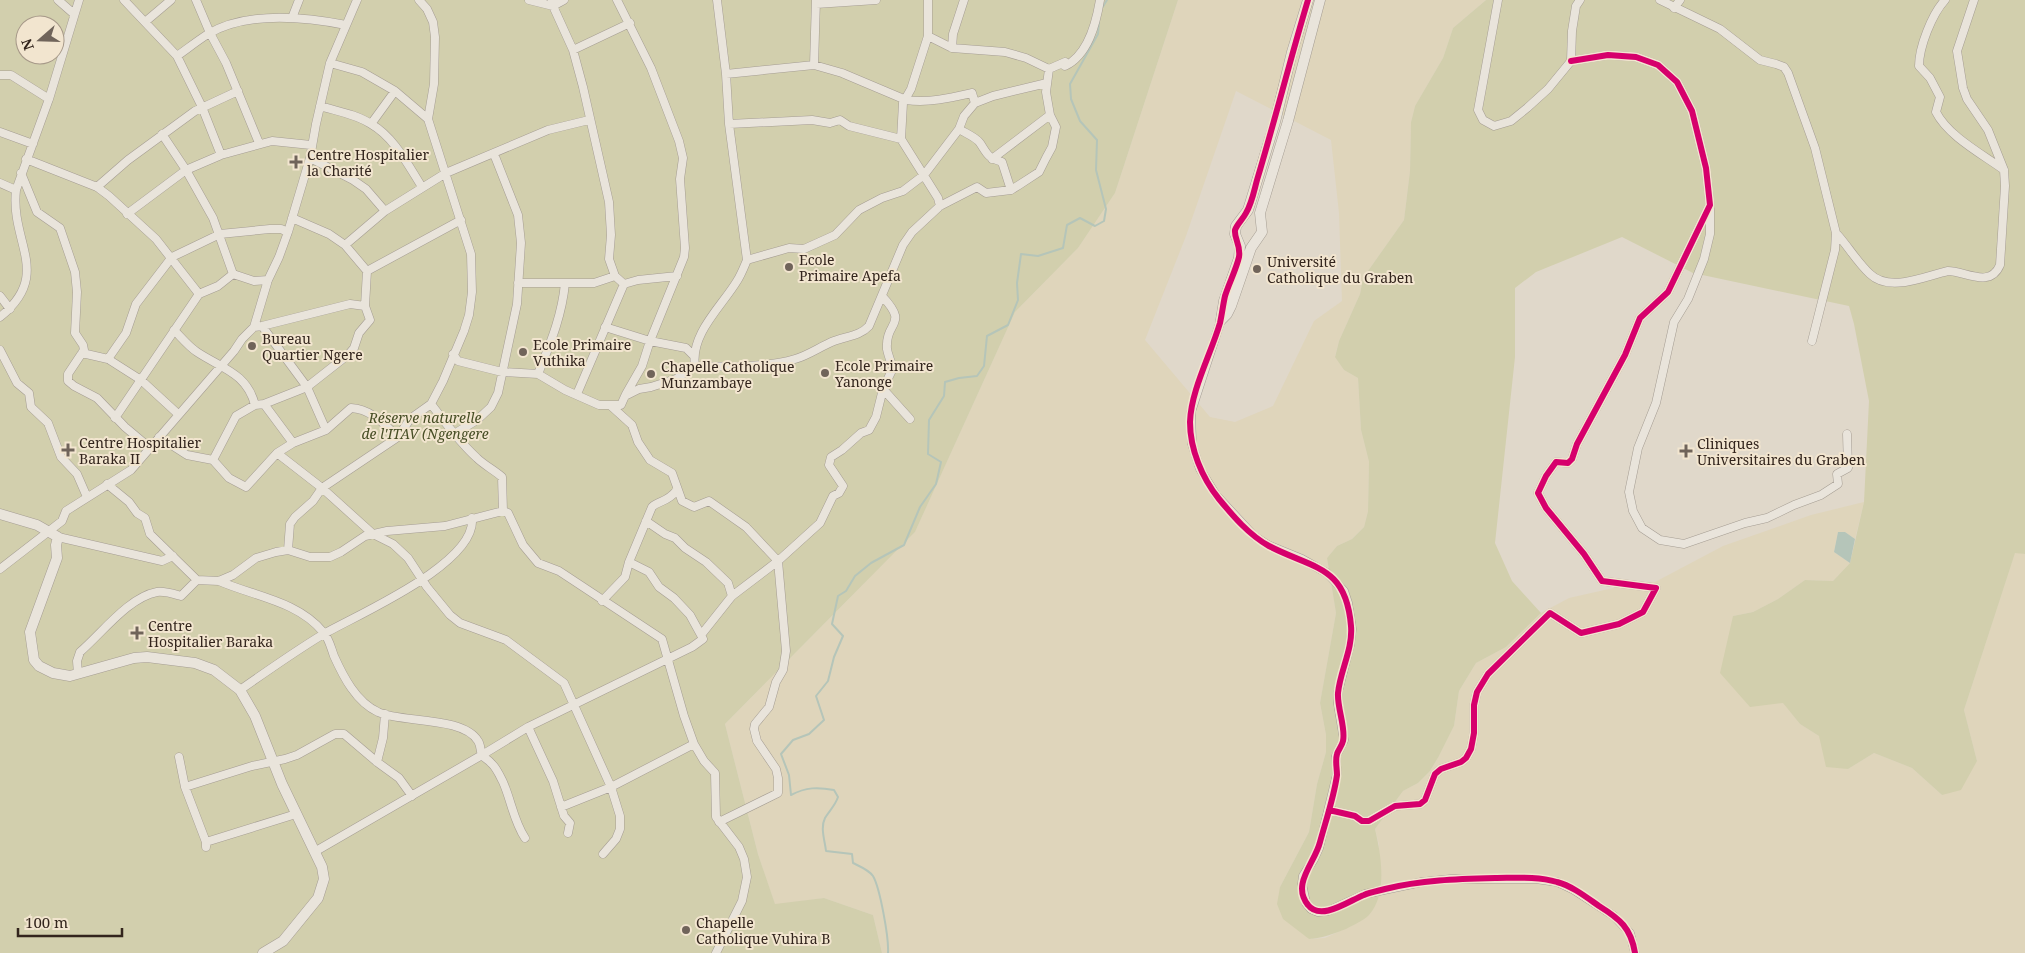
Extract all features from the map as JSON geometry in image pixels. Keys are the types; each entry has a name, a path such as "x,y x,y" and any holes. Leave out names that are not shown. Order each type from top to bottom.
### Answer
{"street":[{"path":"58,0 74,14"},
{"path":"0,317 10,309 22,294 28,274 15,201 16,190 49,99 79,0"},
{"path":"124,0 176,56 202,107 221,155"},
{"path":"145,22 171,0"},
{"path":"196,0 210,33 226,63 259,143"},
{"path":"292,18 299,0"},
{"path":"258,327 268,280 279,258 288,232 310,158 311,145 330,62 357,0"},
{"path":"529,0 552,3 564,0"},
{"path":"453,354 458,361 502,372 538,374 565,390 599,405 611,406 621,405 642,366 650,341 677,276 685,248 680,187 683,158 663,94 630,22 617,0"},
{"path":"695,366 694,356 705,326 738,280 747,260 729,124 726,74 717,0"},
{"path":"814,65 816,2 876,0"},
{"path":"928,0 928,36 906,100 903,103 901,138 938,198 940,206"},
{"path":"952,48 953,34 964,0"},
{"path":"928,36 952,48 1005,52 1026,58 1049,69 1065,62 1065,66 1071,63 1084,47 1097,22 1100,0"},
{"path":"1245,247 1234,234 1236,226 1248,210 1275,122 1292,52 1308,0"},
{"path":"1320,0 1288,121 1260,213 1262,232 1245,247 1238,258 1224,301 1221,320 1191,412 1190,428 1192,444 1200,469 1216,495 1254,536 1268,545 1302,559 1327,573 1344,591 1348,603 1352,629 1350,645 1338,692 1344,740 1336,756 1336,774 1319,848 1303,876 1302,894 1311,909 1318,912 1328,911 1365,894 1422,882 1512,878 1557,882 1574,890 1614,916 1630,933 1635,953"},
{"path":"1498,0 1478,110 1484,120 1494,126 1511,121 1548,89 1570,61 1576,6 1580,0"},
{"path":"1660,0 1720,29 1760,60 1776,64 1784,68 1788,73 1815,148 1836,233 1835,250 1812,341"},
{"path":"1674,8 1680,0"},
{"path":"1945,0 1933,17 1920,55 1919,66 1930,78 1940,97 1936,112 1940,121 1956,136 2004,170"},
{"path":"1836,233 1871,275 1882,282 1894,284 1948,271 1984,278 1992,276 1998,271 2002,254 2006,186 2004,170 1991,137 1967,99 1963,88 1958,51 1974,0"},
{"path":"288,550 290,524 313,501 322,488 398,437 410,419 431,404 464,331 472,292 471,254 428,119 434,84 435,37 433,22 423,1"},
{"path":"552,3 573,50 584,87 609,202 611,235 609,259 615,276 624,284"},
{"path":"176,56 210,33 233,24 292,18 346,25"},
{"path":"573,50 630,22"},
{"path":"1570,61 1608,55 1636,56 1658,65 1677,82 1692,112 1706,168 1710,205 1710,234 1704,259 1688,299 1674,322 1656,403 1638,448 1629,492 1633,511 1642,528 1660,540 1684,544 1745,523 1767,518 1821,495 1838,484 1837,474 1848,468 1847,434"},
{"path":"330,62 362,72 395,91 428,119"},
{"path":"726,74 814,65 842,73 906,100 941,100 972,93 975,103"},
{"path":"625,396 639,388 651,387 676,379 695,366 726,368 777,363 798,358 826,344 864,332 870,326 903,245 912,232 940,206 977,187 986,193 1011,190 1039,172 1053,140 1056,127 1050,115 1047,83 1049,69"},
{"path":"0,76 11,75 49,99"},
{"path":"747,260 789,248 804,250 822,243 836,234 859,210 882,198 903,191 924,175 959,129 964,116 975,103 993,96 1047,83"},
{"path":"97,187 162,134 202,107 238,91"},
{"path":"371,124 395,91"},
{"path":"320,106 351,115 371,124 391,141 422,187"},
{"path":"992,159 1050,115"},
{"path":"345,245 385,211 446,173 468,162 494,154 548,130 590,120"},
{"path":"729,124 812,120 830,123 840,120 849,126 901,138"},
{"path":"959,129 980,142 983,150 992,159 1002,162 1011,190"},
{"path":"0,132 33,144"},
{"path":"162,134 186,170 220,234 234,274"},
{"path":"127,214 186,170 221,155 259,143 272,141 311,145"},
{"path":"454,434 477,420 490,407 498,393 514,326 521,243 518,215 494,154"},
{"path":"310,158 353,180 366,189 385,211"},
{"path":"26,159 97,187 156,238 199,294"},
{"path":"21,173 37,212 60,228 72,262 77,292 75,332 83,345 82,352 68,374 68,381 97,398 115,418 150,448"},
{"path":"0,184 16,190"},
{"path":"1329,810 1355,816 1362,821 1369,821 1395,806 1420,804 1425,800 1435,774 1441,769 1461,762 1466,758 1471,748 1474,733 1474,705 1477,692 1488,674 1550,613 1581,633 1619,624 1643,612 1656,588 1602,581 1584,554 1546,508 1538,493 1546,476 1556,462 1568,463 1572,459 1577,444 1624,355 1640,318 1668,292 1710,205"},
{"path":"1248,210 1260,213"},
{"path":"213,460 236,416 255,405 264,404 307,387 354,348 359,334 370,320 365,306 367,272 345,245 329,234 292,218"},
{"path":"367,272 461,220"},
{"path":"108,359 126,333 136,304 172,257 220,234 270,229 281,229 288,232"},
{"path":"234,274 254,280 268,280"},
{"path":"115,418 199,294 218,286 234,274"},
{"path":"518,283 594,283 615,276"},
{"path":"624,284 638,280 677,276"},
{"path":"538,374 558,325 563,306 565,283"},
{"path":"577,394 624,284"},
{"path":"0,296 10,309"},
{"path":"701,635 732,596 778,561 820,523 833,496 839,493 843,486 829,465 831,457 861,433 869,430 876,417 883,389 893,368 887,349 891,330 897,318 895,310 882,296"},
{"path":"0,570 54,534 66,511 131,470 242,339 258,327 350,304 365,306"},
{"path":"258,327 307,387 326,430"},
{"path":"606,328 650,341 686,348 694,356"},
{"path":"174,330 196,352 221,365 244,383 252,393 255,405"},
{"path":"0,350 17,383 29,393 31,407 48,423 61,457 77,474 87,497"},
{"path":"82,352 108,359 140,380 178,414"},
{"path":"883,389 910,420"},
{"path":"264,404 293,443"},
{"path":"431,404 454,434 478,460 491,467 502,477 503,511"},
{"path":"611,406 632,424 638,442 650,460 672,473 682,501 694,507 709,501 746,527 778,561 786,651 783,670 776,682 769,707 755,724 754,729 757,741 776,769 778,793 719,822"},
{"path":"160,437 187,455 213,460 229,478 246,487 277,453 293,443 326,430 351,408 373,415 398,437"},
{"path":"277,453 322,488 372,534 393,544 408,558 450,615 460,622 506,640 564,682 572,705 611,787 620,816 620,829 616,839 603,854"},
{"path":"107,484 129,502 137,513 145,518 150,534 197,580 219,581 278,601 312,620 325,633 337,662 353,690 372,708 385,714 419,719 462,729 478,740 482,755 492,764 503,782 519,828 526,838"},
{"path":"602,601 625,577 629,562 654,504 670,499 677,490"},
{"path":"219,581 233,575 256,558 288,550 310,557 330,557 342,552 359,539 372,534 445,526 503,511 508,513 523,546 538,563 559,571 662,639 694,744 714,773 716,817 739,847 744,859 747,877 742,901 716,953"},
{"path":"0,514 54,534 162,561 173,556"},
{"path":"240,690 294,652 423,580 442,566 473,527 472,518"},
{"path":"646,521 665,534 675,538 685,548 706,562 728,583 732,596"},
{"path":"54,534 58,558 30,632 34,660 39,666 53,673 70,676 134,658 160,658 195,663 214,670 240,690 261,728 273,762 296,814 316,851 324,879 318,898 283,941 263,953"},
{"path":"316,851 528,727 692,647 703,639 690,615 674,598 659,587 648,572 629,562"},
{"path":"78,674 77,661 80,652 124,610 146,595 158,592 181,596 197,580"},
{"path":"377,762 383,738 385,714"},
{"path":"528,727 553,782 564,816 570,823 568,832"},
{"path":"185,786 297,755 335,734 344,734 399,778 412,796"},
{"path":"561,807 611,787 694,744"},
{"path":"179,757 185,786 206,845 296,814"}],"shaded area":[{"path":"1178,0 1486,0 1453,28 1443,58 1415,106 1411,122 1410,171 1404,220 1363,278 1360,294 1339,341 1335,356 1344,370 1358,378 1361,430 1369,462 1368,511 1364,527 1352,539 1337,546 1327,558 1336,613 1320,703 1326,735 1326,752 1317,784 1309,832 1280,887 1309,939 1325,938 1355,924 1379,845 1375,829 1403,791 1418,783 1430,771 1454,726 1459,691 1476,663 1506,647 1541,613 1569,598 1631,584 1655,582 1723,546 1811,515 1864,502 1855,539 1845,532 1838,532 1834,552 1850,563 1833,581 1805,580 1778,599 1753,612 1733,616 1783,702 1800,724 1819,736 1848,769 1874,753 1912,768 1942,795 1977,761 1964,710 2015,552 2025,554 2025,953 882,953 873,915 824,898 775,905 758,854 725,724 915,532 1015,312 1078,248 1115,193","holes":["1236,91 1331,140 1339,213 1342,301 1314,321 1273,406 1235,422 1210,417 1145,340 1186,236"]},
{"path":"1838,532 1845,532 1855,539 1850,563 1834,552"}],"green space":[{"name":"Réserve naturelle de l'ITAV (Ngengere","path":"0,0 1178,0 1115,193 1078,248 1015,312 915,532 725,724 758,854 775,904 824,898 873,915 882,953 0,953"},
{"path":"1486,0 2025,0 2025,554 2015,553 1964,710 1977,761 1961,790 1942,795 1912,768 1874,753 1848,769 1826,767 1819,736 1800,724 1783,703 1750,707 1720,673 1733,616 1753,612 1778,599 1805,580 1833,581 1850,563 1864,502 1869,401 1849,306 1693,273 1622,237 1536,272 1515,288 1515,357 1495,543 1512,581 1541,613 1506,647 1476,663 1459,691 1454,726 1430,771 1418,783 1403,791 1375,829 1381,862 1381,885 1375,906 1369,915 1346,929 1323,937 1309,939 1283,919 1277,904 1280,887 1309,832 1317,784 1326,752 1326,735 1320,703 1336,613 1327,558 1337,546 1352,539 1364,527 1368,511 1369,462 1361,430 1358,378 1344,370 1335,357 1339,341 1360,294 1363,278 1404,220 1410,171 1411,122 1415,106 1443,58 1453,28"}],"waterway":[{"path":"1102,8 1107,0"},
{"path":"888,953 884,913 873,876 853,863 852,854 826,851 823,830 824,822 838,797 834,790 817,788 802,790 791,795 789,775 781,754 793,740 809,734 824,720 816,696 828,681 834,657 843,636 832,624 838,596 846,591 855,576 871,563 904,545 920,507 936,484 941,462 928,454 929,420 944,396 945,382 977,376 984,366 987,336 1008,325 1018,300 1017,283 1021,254 1038,256 1063,248 1067,225 1080,218 1095,226 1104,221 1106,209 1096,170 1097,140 1080,121 1071,99 1070,84 1098,34 1099,22"}],"cycle path":[{"path":"1308,0 1251,201 1235,230 1239,257 1225,296 1220,323 1194,397 1190,422 1192,442 1202,473 1213,491 1230,512 1248,531 1262,542 1325,572 1342,591 1348,606 1351,635 1338,693 1344,736 1336,757 1337,775 1334,792 1317,850 1303,881 1303,897 1314,910 1328,911 1369,893 1426,882 1495,878 1549,880 1573,889 1619,920 1631,937 1635,953"},
{"path":"1329,810 1355,816 1362,821 1369,821 1395,806 1420,804 1425,800 1435,774 1441,769 1461,762 1466,758 1471,749 1474,733 1474,705 1477,692 1488,674 1550,613 1581,633 1619,624 1643,612 1656,588 1602,581 1584,554 1546,508 1538,493 1546,476 1556,462 1568,463 1572,459 1577,444 1625,355 1640,318 1668,292 1710,205 1706,168 1692,111 1677,82 1658,65 1636,57 1608,55 1571,61"}],"place":[{"name":"Centre Hospitalier la Charité","path":"296,162"},
{"name":"Ecole Primaire Apefa","path":"789,267"},
{"name":"Université Catholique du Graben","path":"1257,269"},
{"name":"Bureau Quartier Ngere","path":"252,346"},
{"name":"Ecole Primaire Vuthika","path":"523,352"},
{"name":"Ecole Primaire Yanonge","path":"825,373"},
{"name":"Chapelle Catholique Munzambaye","path":"651,374"},
{"name":"Centre Hospitalier Baraka II","path":"68,450"},
{"name":"Cliniques Universitaires du Graben","path":"1686,451"},
{"name":"Centre Hospitalier Baraka","path":"137,633"},
{"name":"Chapelle Catholique Vuhira B","path":"686,930"}]}
